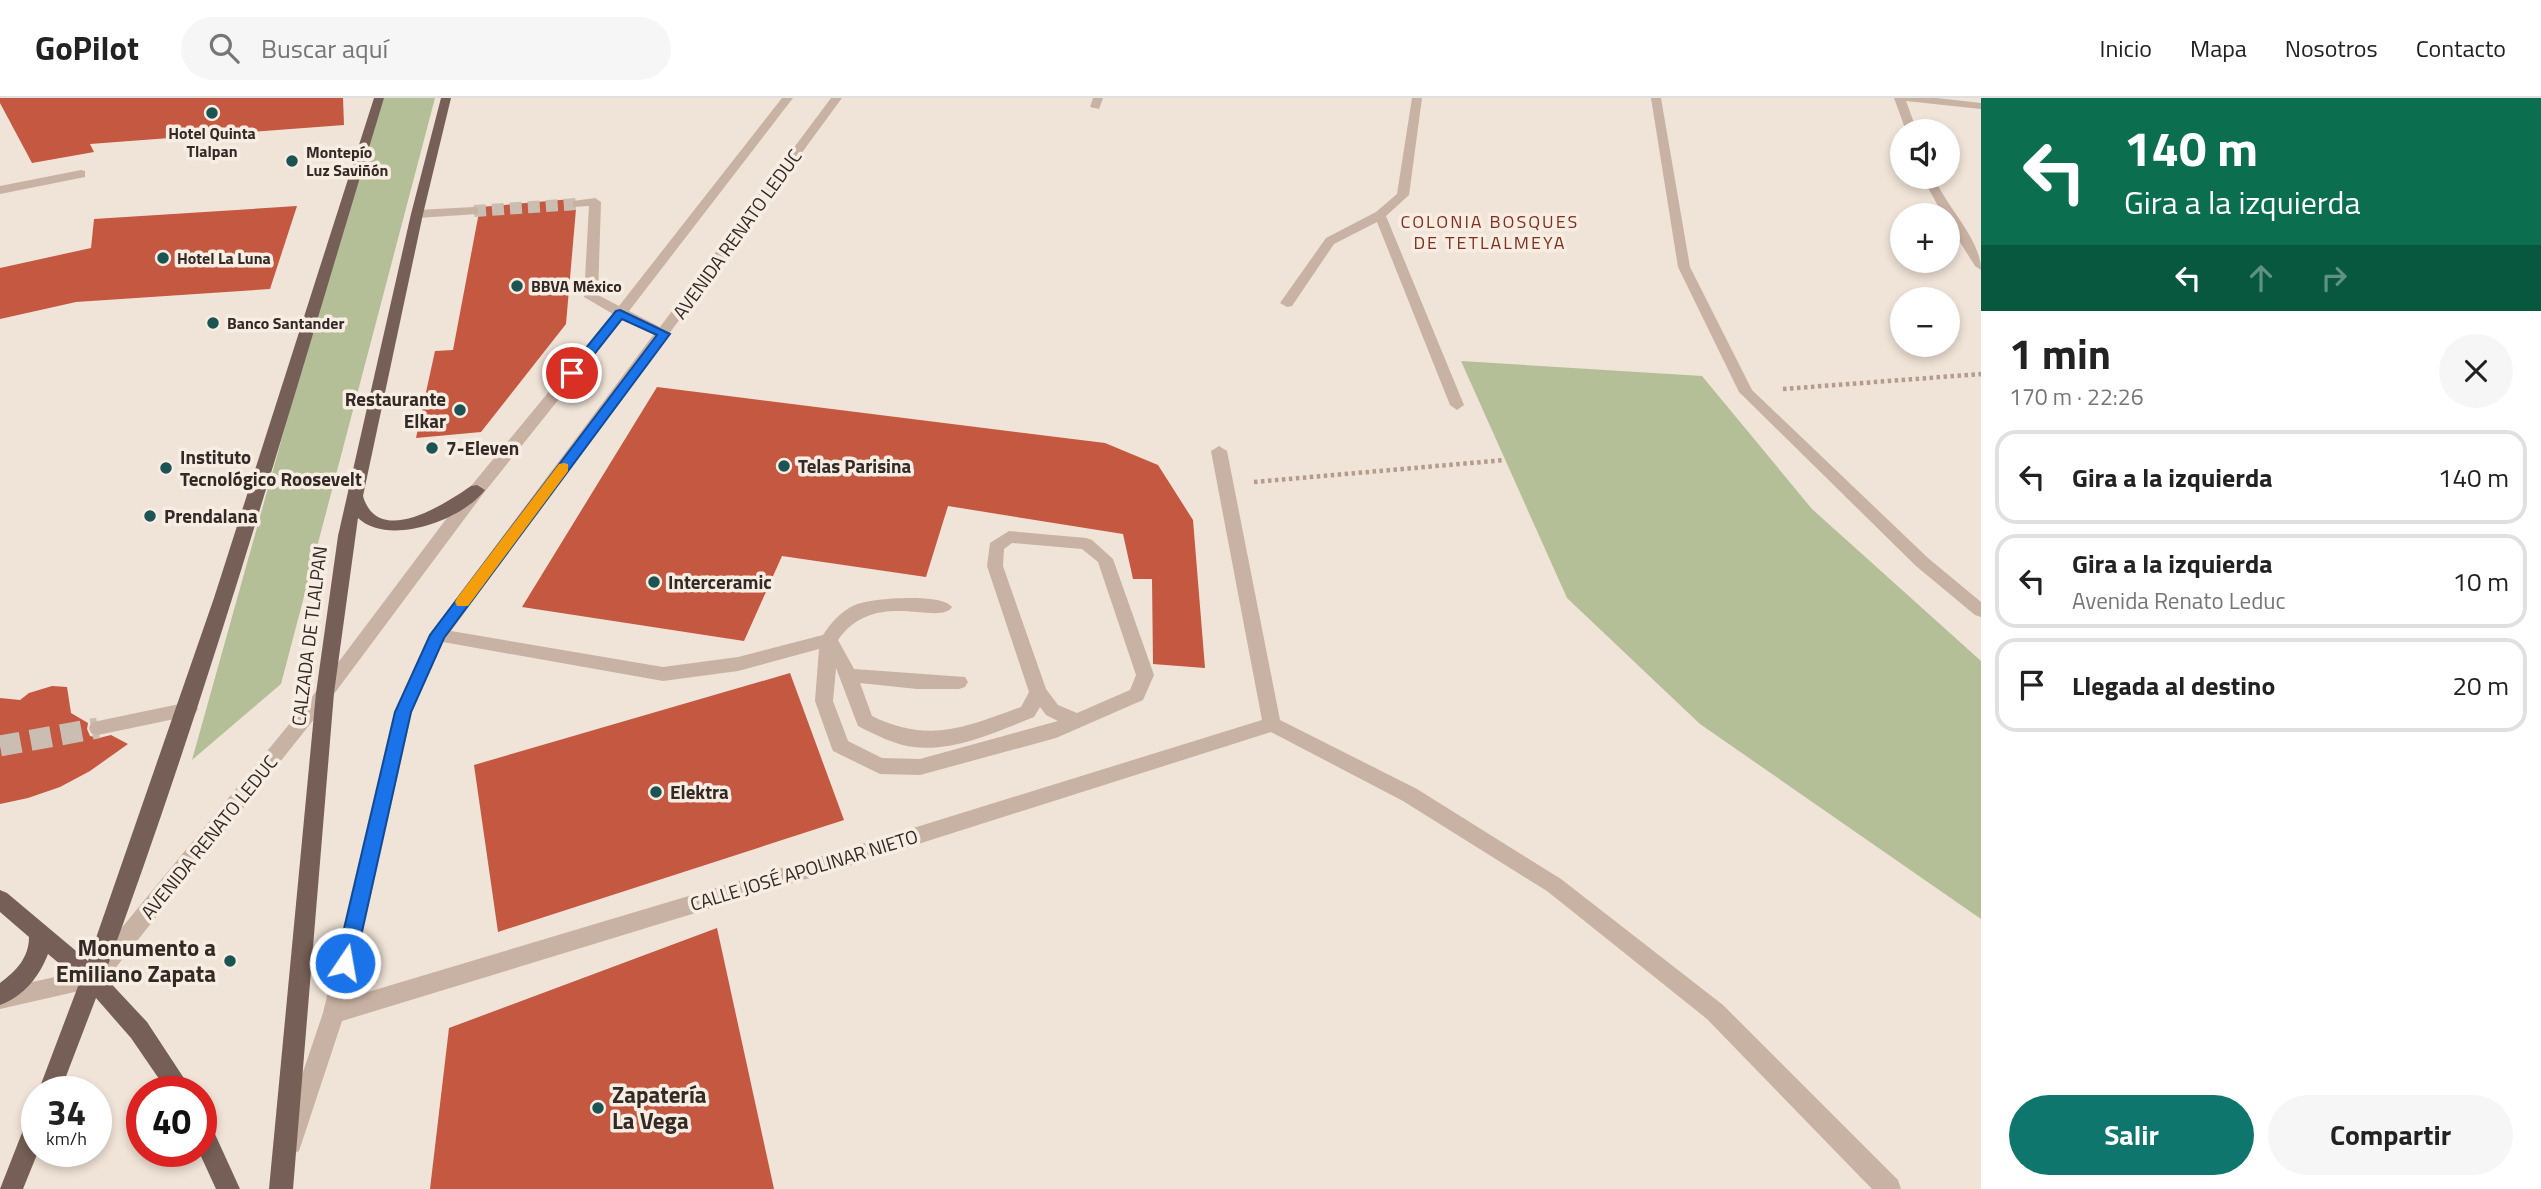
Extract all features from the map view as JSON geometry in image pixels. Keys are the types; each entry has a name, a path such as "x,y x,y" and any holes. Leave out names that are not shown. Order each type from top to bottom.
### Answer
{"main road":[{"path":"55,1076 93,979 189,709 379,98"},
{"name":"CALZADA DE TLALPAN","path":"281,1189 325,693 346,536 417,214 446,98"},
{"path":"355,495 360,512 368,519 403,525 441,514 477,490"},
{"path":"0,899 93,979 139,1030 172,1076"},
{"path":"0,997 30,969 38,956 40,933"},
{"path":"11,1189 21,1164"},
{"path":"217,1165 228,1189"}],"street":[{"name":"AVENIDA RENATO LEDUC","path":"93,979 325,693 477,490 620,314 788,98"},
{"name":"AVENIDA RENATO LEDUC","path":"285,1163 334,1013 403,712 438,635 837,98"},
{"path":"1287,303 1330,241 1380,215 1403,195 1417,98"},
{"path":"1656,98 1684,267 1746,392 1922,562 1981,611"},
{"path":"1899,98 1907,119"},
{"path":"1908,98 1981,106"},
{"path":"0,190 80,174"},
{"path":"1933,189 1981,266"},
{"path":"577,204 595,202 591,297 664,334"},
{"path":"417,214 474,211"},
{"path":"1380,215 1457,405"},
{"path":"1219,451 1272,724 1410,795 1555,885 1715,1012 1889,1189"},
{"path":"943,607 884,604 859,610 840,624 829,640 824,701 840,746 880,766 920,767 1049,733 1137,695 1144,676 1105,559 1086,544 1009,537 996,547 995,566 1038,692 1052,710 1076,721"},
{"path":"438,635 663,674 738,664 829,640"},
{"path":"829,640 851,684 865,722 897,736 922,740 976,730 1028,712 1038,692"},
{"path":"851,684 959,682"},
{"path":"98,728 189,709"},
{"name":"CALLE JOSÉ APOLINAR NIETO","path":"334,1013 849,857 1272,724"},
{"path":"0,997 93,979"}],"path":[{"path":"1746,392 1981,374"},
{"path":"1225,484 1506,460"}],"green space":[{"path":"377,98 435,98 281,684 192,760"},
{"path":"1461,361 1702,376 1812,509 1981,661 1981,919 1700,724 1567,598"}],"building":[{"path":"0,98 343,98 344,125 90,144 94,152 32,163 0,103"},
{"path":"572,199 570,207 576,209 566,324 481,432 416,438 435,351 453,350 480,207"},
{"name":"Hotel La Luna","path":"297,206 270,289 76,302 0,319 0,268 91,248 94,219"},
{"path":"657,387 1105,443 1158,465 1193,520 1205,668 1153,664 1152,579 1133,579 1123,534 948,506 926,577 782,556 744,641 522,607"},
{"name":"Elektra","path":"790,673 844,820 498,932 474,765"},
{"path":"52,686 67,687 71,713 88,723 90,736 99,738 111,735 128,744 90,771 60,787 0,804 0,698 20,700 29,693"},
{"name":"Zapatería La Vega","path":"717,928 774,1189 430,1189 449,1028"}],"tunnel":[{"path":"474,211 577,204"},
{"path":"0,746 98,728"}],"slow traffic":[{"path":"462,602 564,468"}],"place":[{"name":"Hotel Quinta Tlalpan","path":"212,113"},
{"name":"Montepío Luz Saviñón","path":"292,161"},
{"name":"Hotel La Luna","path":"163,258"},
{"name":"BBVA México","path":"517,286"},
{"name":"Banco Santander","path":"213,323"},
{"name":"Restaurante Elkar","path":"460,410"},
{"name":"7-Eleven","path":"432,448"},
{"name":"Telas Parisina","path":"784,466"},
{"name":"Instituto Tecnológico Roosevelt","path":"166,468"},
{"name":"Prendalana","path":"150,516"},
{"name":"Interceramic","path":"654,582"},
{"name":"Elektra","path":"656,792"},
{"name":"Monumento a Emiliano Zapata","path":"230,961"},
{"name":"Zapatería La Vega","path":"598,1108"}],"district":[{"name":"COLONIA BOSQUES DE TETLALMEYA","path":"1490,232"}],"route":[{"path":"345,963 403,712 438,635 664,334 620,314 572,373"}]}
